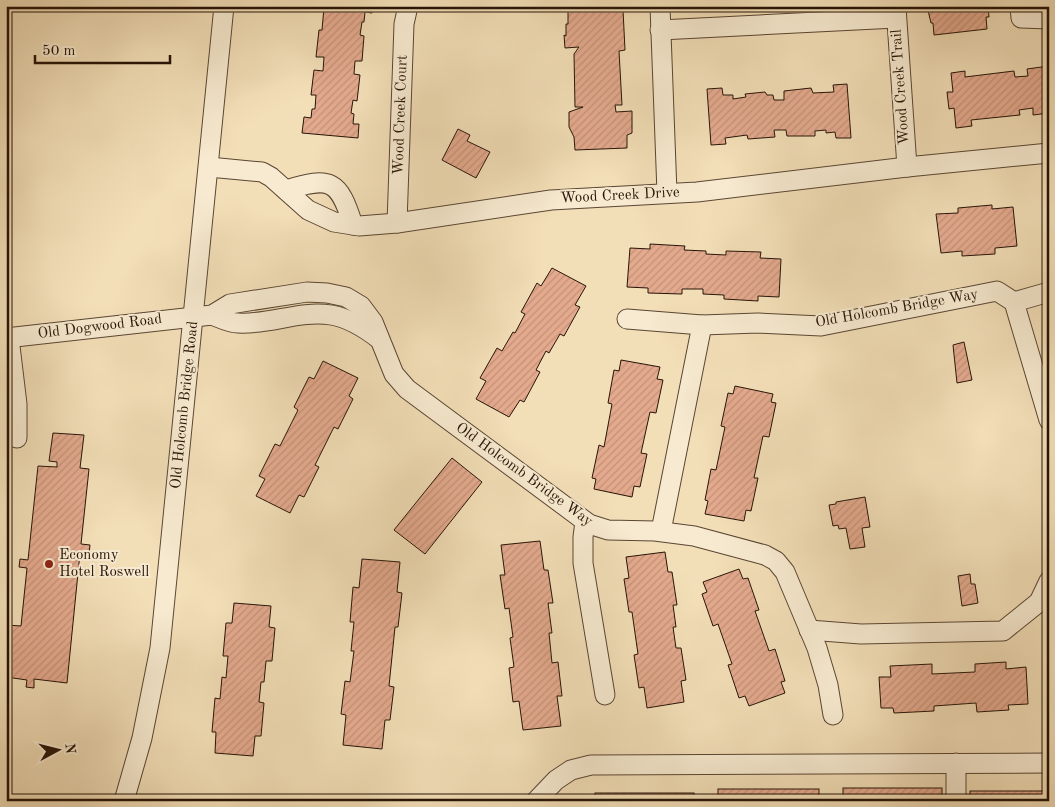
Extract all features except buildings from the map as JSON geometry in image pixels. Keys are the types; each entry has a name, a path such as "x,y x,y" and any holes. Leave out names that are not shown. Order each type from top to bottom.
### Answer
{"street":[{"name":"Old Holcomb Bridge Road","path":"124,801 142,738 160,648 203,316 209,167 224,6"},
{"name":"Wood Creek Court","path":"397,223 404,24 408,6"},
{"path":"660,6 667,193"},
{"path":"1020,6 1021,18 1049,19"},
{"path":"660,30 896,12"},
{"name":"Wood Creek Trail","path":"896,12 907,167"},
{"name":"Wood Creek Drive","path":"209,167 262,172 271,177 308,210 334,222 353,226 397,223 551,200 697,192 907,167 1049,153"},
{"path":"286,190 318,182 328,183 335,187 348,206 353,226"},
{"name":"Old Holcomb Bridge Way","path":"627,318 702,325 758,323 821,326 997,291 1014,302"},
{"name":"Old Holcomb Bridge Way","path":"203,316 230,304 307,292 327,293 346,297 362,306 374,322 394,374 411,393 586,522 608,530 661,532 694,536 765,555 776,561 785,572 817,648 828,685 833,715"},
{"path":"1049,292 1014,302 1049,420"},
{"name":"Old Dogwood Road","path":"7,338 203,316"},
{"path":"661,532 702,325"},
{"path":"7,338 17,404 17,438"},
{"path":"586,522 582,537 583,563 605,695"},
{"path":"809,630 861,634 1003,631 1040,602 1049,581"},
{"path":"956,763 956,801"},
{"path":"536,801 556,780 571,770 591,765 1049,763"}],"place":[{"name":"Economy Hotel Roswell","path":"49,564"}]}
